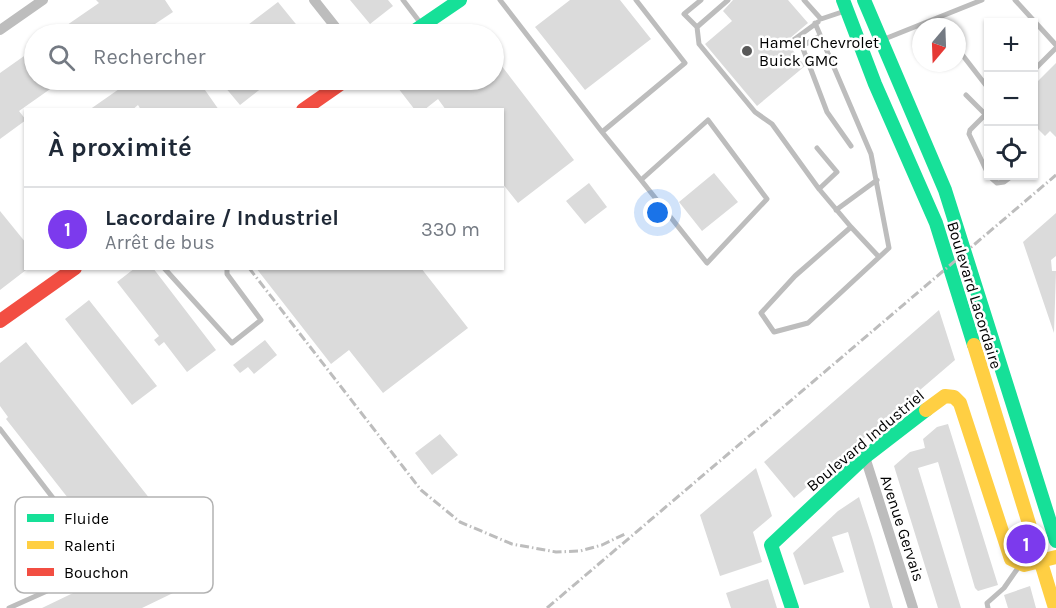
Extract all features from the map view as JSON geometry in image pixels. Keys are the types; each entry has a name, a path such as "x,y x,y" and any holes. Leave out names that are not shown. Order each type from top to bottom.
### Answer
{"main road":[{"path":"426,24 460,0"},
{"name":"Boulevard Lacordaire","path":"864,0 952,211 1056,541"},
{"name":"Boulevard Lacordaire","path":"845,5 860,49 936,223 1055,608"},
{"path":"306,108 332,90"},
{"path":"0,321 72,270"},
{"name":"Boulevard Industriel","path":"792,608 771,545 865,457 945,396 954,397 960,403 1009,555 1020,565"},
{"path":"1020,565 1056,557"}],"street":[{"path":"0,30 43,0"},
{"path":"314,0 333,24"},
{"name":"Avenue Gervais","path":"865,457 914,608"}],"lane":[{"path":"403,0 421,24"},
{"path":"500,0 706,263 767,199 708,120 641,180"},
{"path":"602,132 685,63 636,0"},
{"path":"701,0 684,14 697,27 699,44 755,112 772,124 819,189 879,257"},
{"path":"697,27 728,0"},
{"path":"804,0 821,19"},
{"path":"937,18 982,0"},
{"path":"1015,0 1056,47 1038,66"},
{"path":"788,44 815,23 845,5"},
{"path":"815,23 871,154 889,248 808,323 774,332 761,313 795,276 851,227"},
{"path":"860,49 912,28"},
{"path":"820,36 802,46 827,112 851,146"},
{"path":"966,60 984,83"},
{"path":"966,95 984,110"},
{"path":"984,116 970,130 984,166"},
{"path":"817,148 837,172 819,189"},
{"path":"836,210 877,180"},
{"path":"995,180 998,183 1004,183 1007,180"},
{"path":"166,270 232,343 261,320 227,274 227,270"},
{"path":"0,429 52,497"},
{"path":"988,608 987,603 1004,588 1020,565"},
{"path":"9,608 43,593"}],"building":[{"path":"96,0 165,0 173,12 155,24 69,24 99,3"},
{"path":"350,0 388,0 393,6 370,24"},
{"path":"570,0 620,0 651,39 585,90 535,27"},
{"name":"Hamel Chevrolet Buick GMC","path":"733,0 788,0 808,23 783,44 786,48 791,48 805,66 757,106 705,44 732,21 723,11"},
{"path":"278,2 296,24 249,24"},
{"path":"24,56 24,90 49,90 19,111 24,121 0,139 0,73"},
{"path":"1056,63 1056,137 1050,131 1045,136 1038,129 1038,81"},
{"path":"504,69 574,160 518,203 504,186 504,108 445,108 438,99 427,108 413,108 400,90 504,90"},
{"path":"118,90 205,90 218,108 140,108 138,105 134,108 92,108"},
{"path":"227,90 259,90 240,105"},
{"path":"714,173 738,202 702,231 679,202"},
{"path":"589,183 607,207 585,224 566,201"},
{"path":"0,211 24,241 24,270 26,270 0,290"},
{"path":"1056,213 1056,256 1051,260 1052,271 1056,271 1054,333 1023,242"},
{"path":"132,270 155,270 216,350 187,372 164,342 159,346 154,340 159,336 117,282"},
{"path":"258,270 423,270 468,328 383,393 349,350 331,364"},
{"path":"89,300 157,386 132,405 65,319"},
{"path":"939,310 955,360 794,498 764,462"},
{"path":"265,340 277,355 254,374 248,367 240,373 233,365"},
{"path":"26,342 148,497 67,497 6,419 8,417 0,406 0,363"},
{"path":"948,424 998,585 978,591 975,588 938,462 918,468 961,608 938,608 894,466 910,452 925,448 923,439 937,427"},
{"path":"440,434 458,455 432,475 415,453"},
{"path":"756,468 772,516 753,532 762,562 720,576 700,515"},
{"path":"859,497 893,608 870,608 848,532 832,537 844,572 804,585 793,553 838,511"},
{"path":"768,579 777,608 731,608 726,593"},
{"path":"1030,586 1036,608 1008,608 1004,595"},
{"path":"73,593 173,593 142,608 42,608"}],"railway":[{"path":"547,608 1056,175"},
{"path":"251,270 421,490 460,522 512,544 556,552 580,551 602,545 627,533"}],"traffic: fast":[{"path":"425,24 460,0"},
{"path":"843,0 875,84 936,223 974,345"},
{"path":"864,0 945,190 1056,541"},
{"path":"792,608 771,545 865,457 926,410"}],"traffic: slow":[{"path":"974,345 1055,608"},
{"path":"926,410 945,396 954,397 960,403 1011,559 1024,565 1056,557"}],"traffic: jam":[{"path":"306,108 332,90"},
{"path":"0,321 72,270"}],"place":[{"name":"Hamel Chevrolet Buick GMC","path":"747,51"},
{"name":"Lacordaire / Industriel","path":"1026,544"}]}
